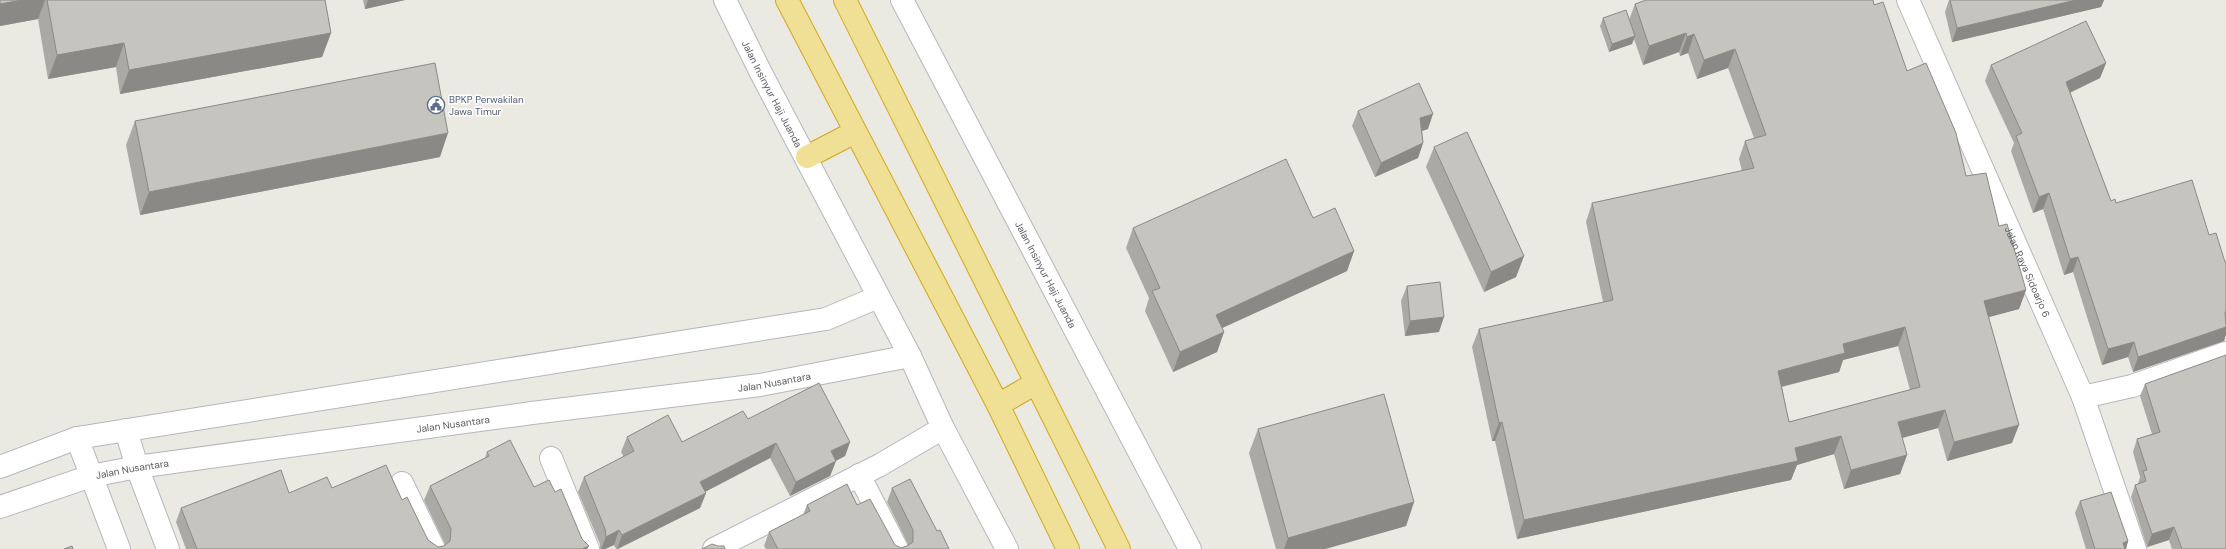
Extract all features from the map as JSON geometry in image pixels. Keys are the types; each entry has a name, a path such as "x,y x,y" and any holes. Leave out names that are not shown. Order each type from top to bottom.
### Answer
{"highway":[{"path":"787,0 998,405 1068,549"},
{"path":"845,0 1119,549"},
{"path":"807,157 855,132"},
{"path":"998,405 1036,383"}],"street":[{"name":"Jalan Insinyur Haji Juanda","path":"725,0 761,73 807,157 878,297 910,356 943,428 1007,549"},
{"name":"Jalan Insinyur Haji Juanda","path":"902,0 1190,549"},
{"name":"Jalan Raya Sidoarjo 6","path":"1908,0 2083,397 2135,549"},
{"path":"0,466 77,438 826,319 878,297"},
{"path":"2083,397 2132,386 2226,353"},
{"name":"Jalan Nusantara","path":"0,507 92,476 137,467 532,413 760,385 910,356"},
{"path":"714,549 750,541 859,475 943,428"},
{"path":"126,430 137,467 168,549"},
{"path":"77,438 119,549"},
{"path":"551,458 588,549"},
{"path":"859,475 897,549"},
{"path":"402,483 434,549"}],"building":[{"path":"0,0 22,0 0,4"},
{"path":"47,0 325,0 331,33 129,70 124,43 57,55"},
{"path":"1646,0 1873,0 1874,5 1883,2 1907,71 1926,63 1956,133 1966,176 1986,173 1999,226 2007,224 2026,290 1984,301 2019,425 1954,442 1945,410 1898,422 1907,455 1851,470 1841,436 1795,448 1798,461 1524,520 1502,422 1499,423 1479,329 1613,300 1592,203 1754,168 1745,141 1766,135 1735,49 1704,60 1694,34 1687,37 1686,33 1649,46 1635,4","holes":["1905,327 1920,387 1789,422 1778,371 1845,353 1843,344"]},
{"path":"1950,0 2076,0 1957,28"},
{"path":"1626,10 1635,36 1612,44 1603,18"},
{"path":"2086,21 2106,63 2066,82 2111,201 2115,199 2116,203 2192,180 2209,235 2216,233 2226,262 2226,327 2138,357 2134,342 2108,349 2078,257 2070,259 2049,193 2039,197 2016,136 2022,133 1991,65"},
{"path":"435,63 448,133 149,192 135,121"},
{"path":"1419,83 1433,114 1420,118 1423,143 1381,163 1358,111"},
{"path":"1467,132 1524,256 1491,272 1434,147"},
{"path":"1286,159 1313,218 1335,208 1354,251 1216,315 1224,332 1180,352 1152,291 1160,288 1133,228"},
{"path":"1440,282 1444,317 1410,321 1407,286"},
{"path":"2226,355 2226,549 2182,549 2174,527 2152,534 2135,485 2146,481 2143,471 2147,470 2137,439 2160,432 2145,384"},
{"path":"819,383 850,442 831,451 836,461 796,482 776,443 700,482 706,493 622,535 619,530 606,537 605,529 584,477 634,451 627,437 668,415 682,442 743,411 748,419"},
{"path":"1384,394 1414,502 1288,538 1258,429"},
{"path":"510,440 534,487 549,480 555,492 561,489 582,539 589,546 582,549 197,549 181,508 281,470 289,493 327,477 332,488 386,465 402,500 407,497 428,540 438,547 444,546 450,541 451,529 430,486 489,456 487,452"},
{"path":"910,479 937,531 940,530 949,549 778,549 769,532 810,511 807,505 847,484 857,505 870,499 895,545 901,548 907,546 913,542 913,530 892,488"},
{"path":"2111,492 2128,541 2123,543 2125,549 2095,549 2080,501"},
{"path":"712,544 724,546 725,549 702,549"},
{"path":"72,546 73,549 64,549"}],"place":[{"name":"BPKP Perwakilan Jawa Timur","path":"436,105"}]}
